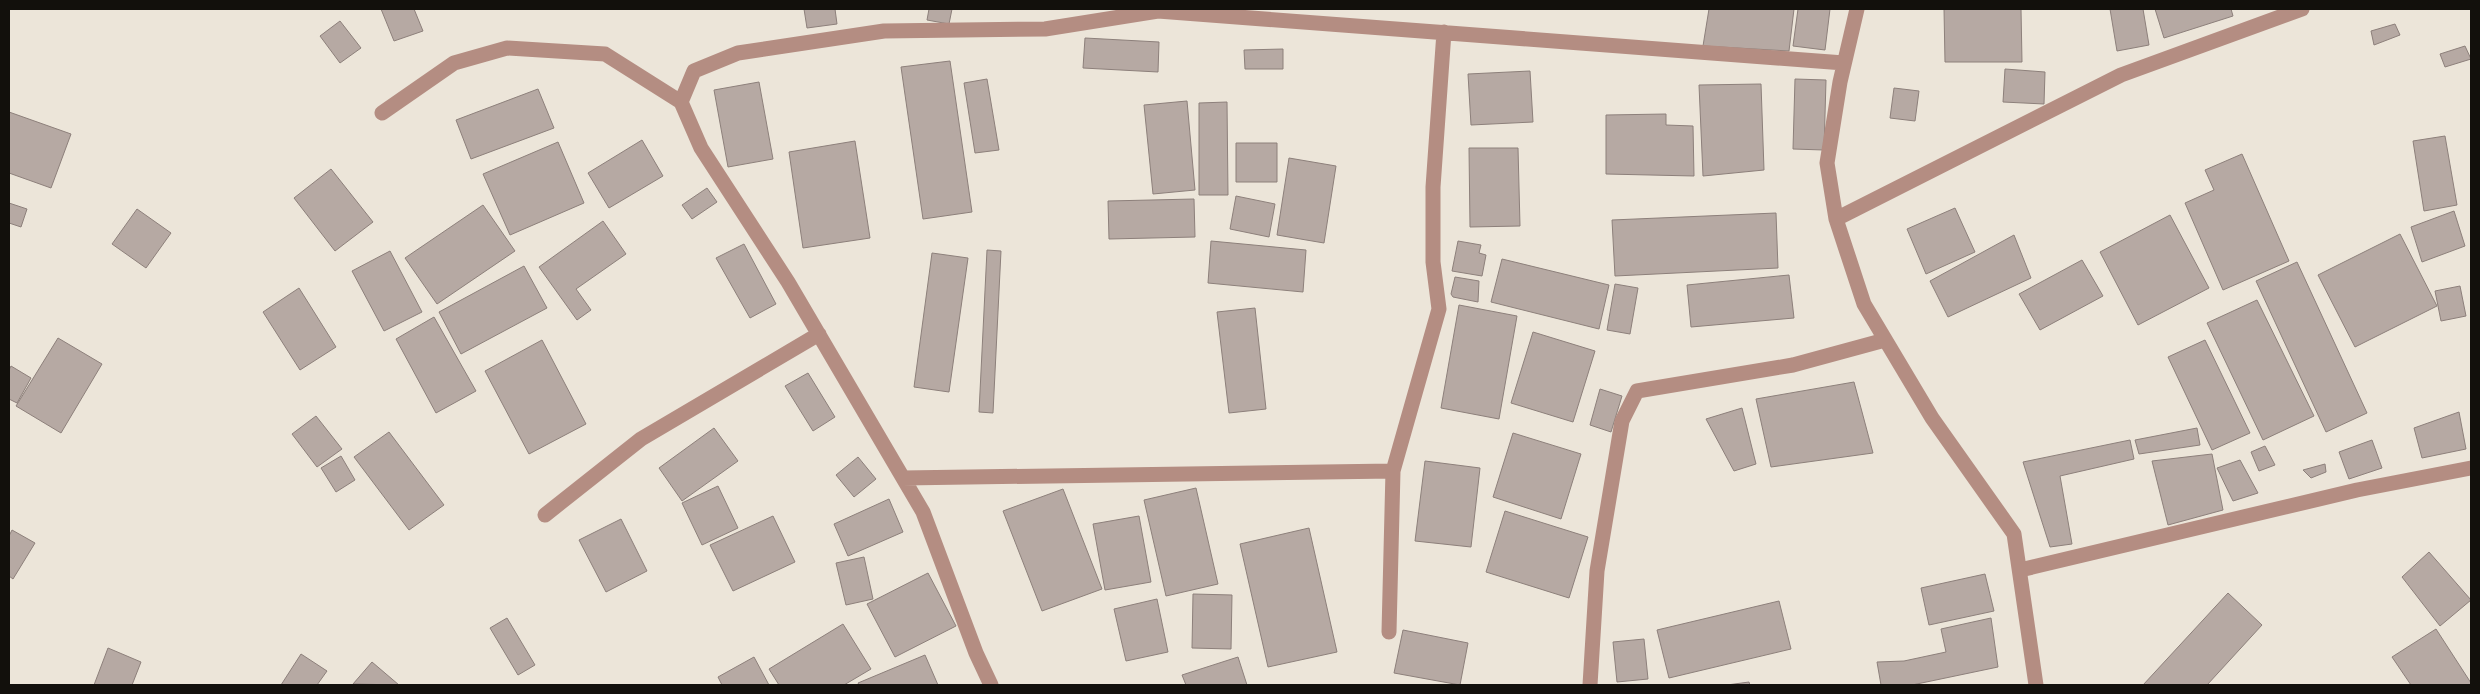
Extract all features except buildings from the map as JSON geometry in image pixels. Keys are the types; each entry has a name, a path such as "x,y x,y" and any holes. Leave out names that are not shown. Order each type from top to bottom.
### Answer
{"street":[{"path":"1857,9 1844,63 1827,163 1836,219 1864,304 1932,418 2014,534 2036,685"},
{"path":"1836,219 2121,75 2302,9"},
{"path":"681,102 694,71 738,53 884,31 1045,29 1158,11 1844,63"},
{"path":"1389,632 1393,471 1439,309 1433,262 1433,187 1444,32"},
{"path":"382,113 454,63 507,48 605,54 681,102 702,148 788,282 923,512 976,653 991,685"},
{"path":"545,515 640,439 819,334"},
{"path":"1590,685 1597,571 1622,422 1637,391 1793,364 1885,340"},
{"path":"2020,570 2356,490 2471,468"},
{"path":"903,478 1393,471"}]}
